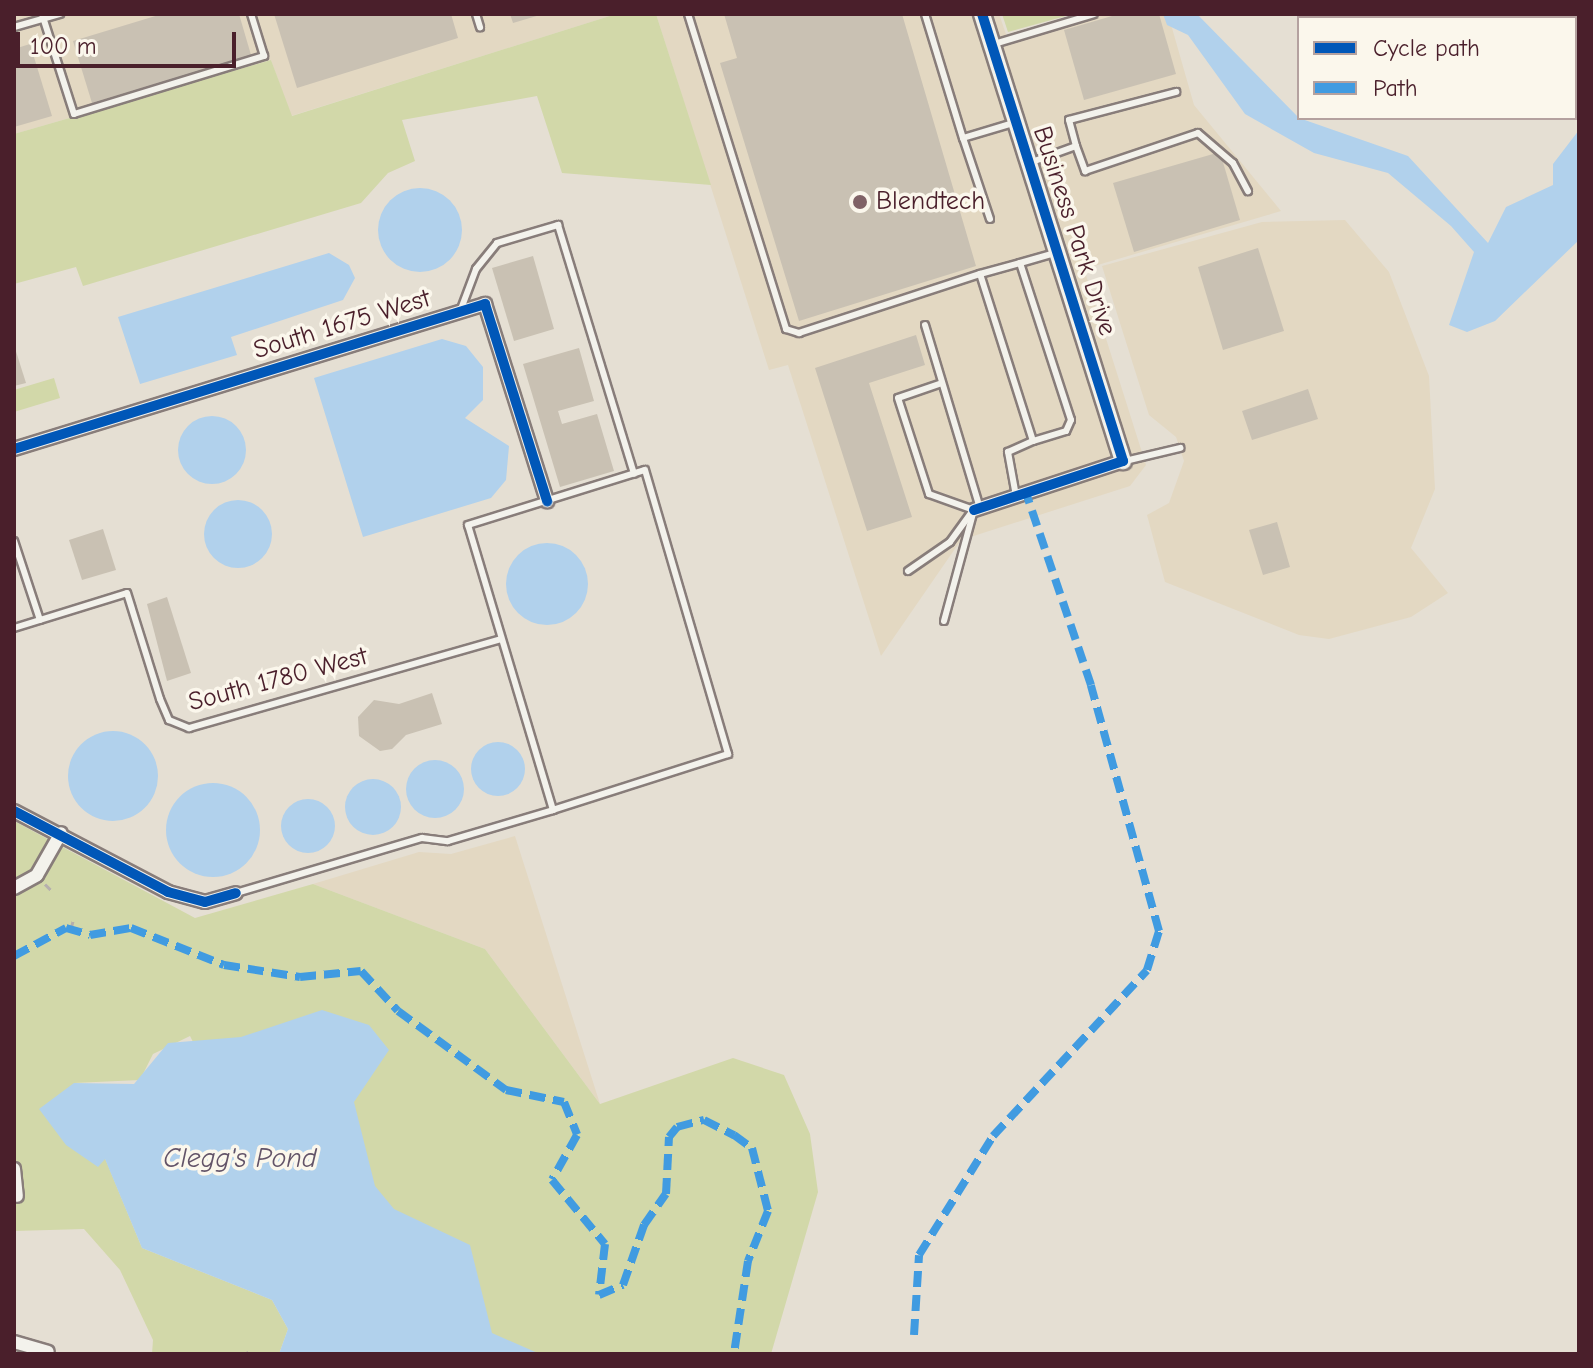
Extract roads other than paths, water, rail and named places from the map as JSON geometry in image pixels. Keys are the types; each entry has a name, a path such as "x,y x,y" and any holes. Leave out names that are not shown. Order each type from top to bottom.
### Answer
{"street":[{"name":"Business Park Drive","path":"982,14 1123,461"},
{"name":"South 1675 West","path":"14,449 485,304 547,501"},
{"path":"977,509 1123,461"},
{"path":"14,811 61,833 168,892 205,902 236,893"},
{"path":"14,888 37,875 61,833"},
{"path":"14,1169 17,1196"},
{"path":"14,1342 48,1352"}],"lane":[{"path":"14,27 42,16 60,14"},
{"path":"42,16 74,114 264,56 251,14"},
{"path":"476,14 480,27"},
{"path":"688,14 786,329 799,333 1057,252"},
{"path":"925,14 990,219"},
{"path":"992,45 1094,14"},
{"path":"1176,92 1069,120 1085,171 1198,133 1226,153 1248,191"},
{"path":"963,138 1016,122"},
{"path":"1029,163 1076,146"},
{"path":"461,312 476,269 497,243 558,225 634,474"},
{"path":"1016,496 1008,452 1066,431 1071,420 1020,263"},
{"path":"980,274 1033,441"},
{"path":"925,325 977,509 944,621"},
{"path":"942,383 898,398 929,494 977,509"},
{"path":"1123,461 1180,448"},
{"path":"236,893 422,838 448,841 553,810 728,754 645,470 468,525 553,810"},
{"path":"908,571 950,542 977,509"},
{"path":"14,541 40,620"},
{"name":"South 1780 West","path":"14,628 127,593 169,720 189,728 501,639"}],"water":[{"path":"1163,14 1197,14 1297,116 1297,120 1408,156 1488,243 1506,207 1553,185 1553,164 1579,130 1579,240 1495,321 1467,332 1449,325 1474,252 1451,226 1388,173 1314,153 1245,114 1188,35 1167,25"},
{"path":"420,188 443,195 455,207 462,230 455,253 443,265 420,272 397,265 385,253 378,230 385,207 397,195"},
{"path":"329,253 349,265 355,278 343,300 231,337 237,355 140,384 118,317"},
{"path":"442,339 466,346 483,367 483,400 465,418 509,446 506,480 491,498 363,537 314,378"},
{"path":"212,416 225,418 236,426 244,437 244,463 236,474 225,482 212,484 199,482 188,474 180,463 178,450 180,437 188,426 199,418"},
{"path":"238,500 262,510 272,534 262,558 238,568 214,558 204,534 214,510"},
{"path":"547,543 563,546 576,555 585,568 588,584 585,600 576,613 563,622 547,625 531,622 518,613 509,600 506,584 509,568 518,555 531,546"},
{"path":"113,731 130,734 145,744 155,759 158,776 155,793 145,808 130,818 113,821 96,818 81,808 71,793 68,776 71,759 81,744 96,734"},
{"path":"498,742 517,750 525,769 517,788 498,796 479,788 471,769 479,750"},
{"path":"435,760 456,768 464,789 456,810 435,818 414,810 406,789 414,768"},
{"path":"373,779 393,787 401,807 393,827 373,835 353,827 345,807 353,787"},
{"path":"213,783 231,787 246,797 256,812 260,830 256,848 246,863 231,873 213,877 195,873 180,863 170,848 166,830 170,812 180,797 195,787"},
{"path":"308,799 327,807 335,826 327,845 308,853 289,845 281,826 289,807"},
{"name":"Clegg's Pond","path":"322,1010 369,1025 389,1050 354,1102 375,1186 394,1209 470,1245 492,1333 540,1354 279,1354 288,1329 272,1300 142,1248 105,1159 98,1167 66,1145 39,1109 74,1083 134,1084 168,1043 241,1037"}],"place":[{"name":"Blendtech","path":"860,202"}]}
